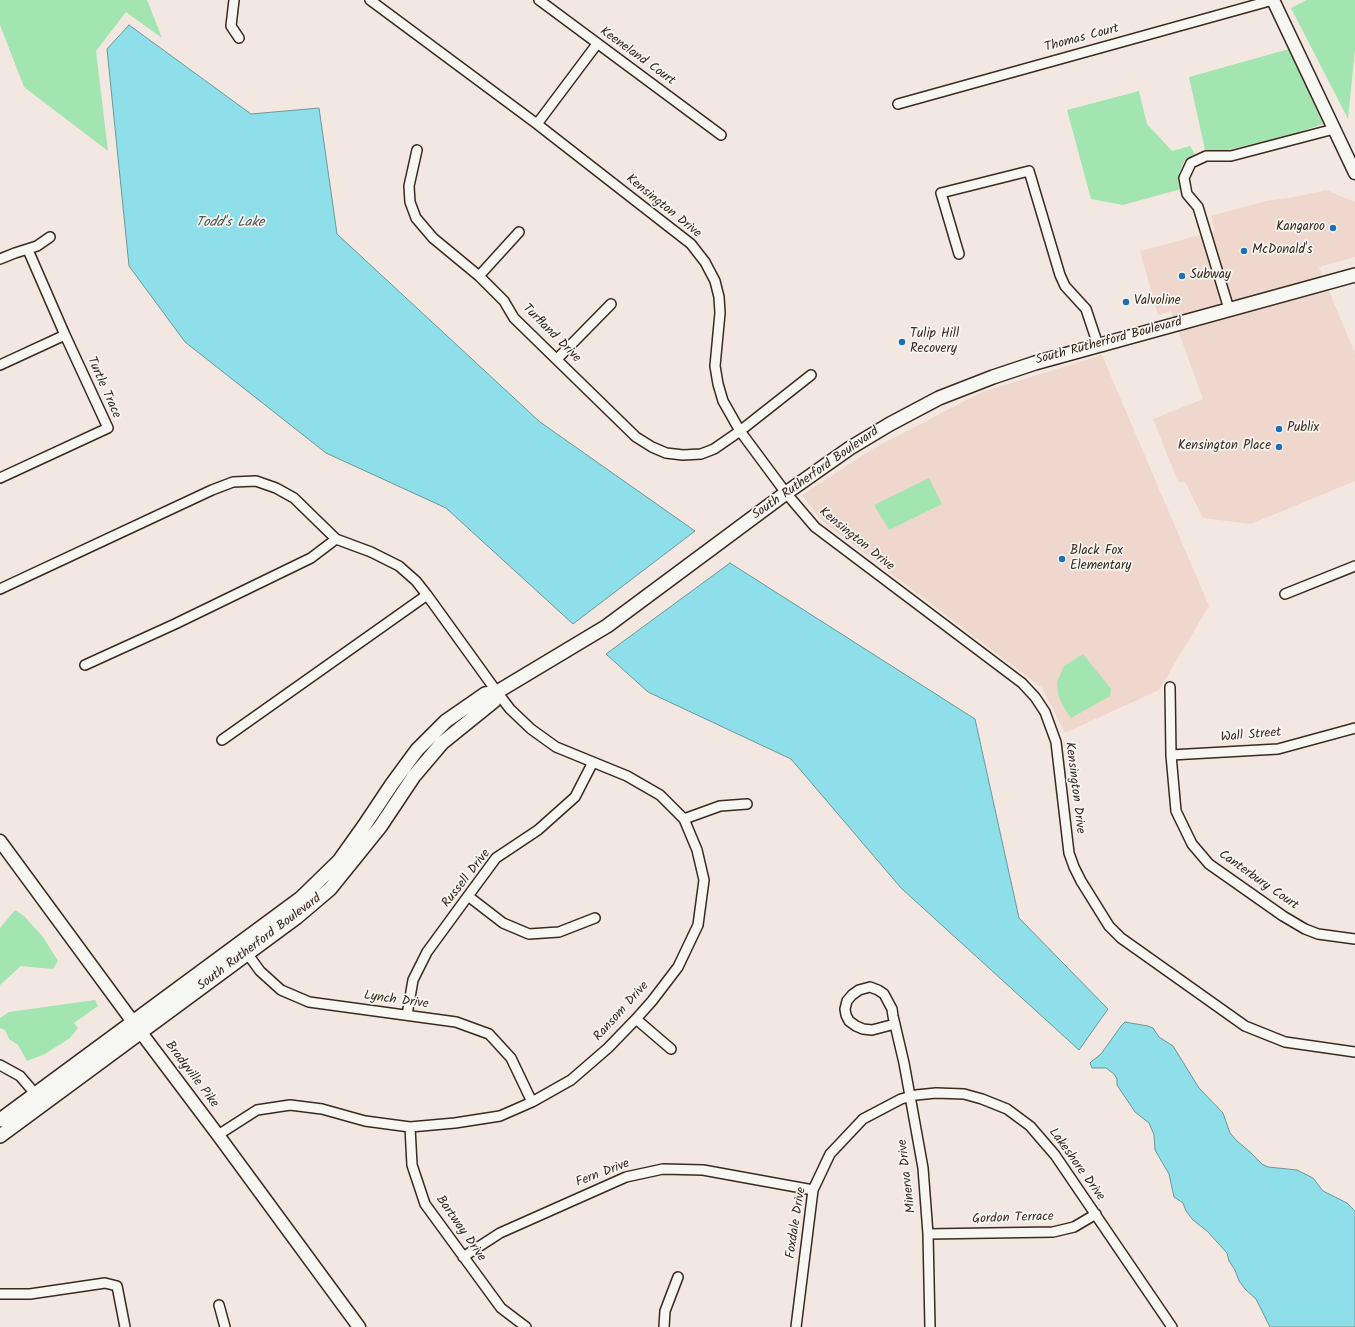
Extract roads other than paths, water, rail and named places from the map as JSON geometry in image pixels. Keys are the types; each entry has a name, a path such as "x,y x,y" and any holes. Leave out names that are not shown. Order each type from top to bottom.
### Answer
{"highway":[{"name":"South Rutherford Boulevard","path":"0,1136 44,1104 239,943 301,898 339,861 417,750 446,721 485,694 497,692 607,626 786,493 850,448 890,424 939,398 985,380 1035,363 1098,345 1355,275"},
{"name":"South Rutherford Boulevard","path":"0,1120 36,1094 247,954 298,917 330,889 380,827 414,776 442,743 494,701 497,692"}],"main road":[{"path":"1273,0 1355,173"},
{"name":"Bradyville Pike","path":"0,840 359,1327"}],"street":[{"path":"234,0 231,26 239,38"},
{"name":"Kensington Drive","path":"370,0 537,124 691,244 705,262 715,281 719,297 720,313 715,366 723,401 740,431 786,493 815,527 1022,683 1035,697 1045,712 1056,742 1069,853 1074,867 1109,926 1121,938 1246,1026 1285,1042 1355,1052"},
{"name":"Keeneland Court","path":"539,0 721,135"},
{"name":"Thomas Court","path":"898,104 1273,0"},
{"path":"537,124 597,44"},
{"path":"1229,309 1198,207 1187,194 1184,178 1191,163 1206,156 1231,156 1334,129"},
{"name":"Turfland Drive","path":"417,150 409,186 410,202 416,218 433,238 479,276 504,301 514,318 636,437 652,447 666,453 683,455 701,454 714,449 740,431 811,375"},
{"path":"959,254 941,193 1029,171 1060,275 1065,286 1086,310 1098,345"},
{"path":"479,276 519,232"},
{"path":"0,260 15,253 37,246 50,237"},
{"name":"Turtle Trace","path":"0,478 108,428 28,250"},
{"path":"557,359 611,304"},
{"path":"0,365 65,335"},
{"path":"0,590 212,490 233,482 256,481 276,488 294,498 336,539 311,558 175,624 85,665"},
{"name":"Ransom Drive","path":"218,1134 257,1110 290,1105 322,1109 365,1120 410,1127 455,1123 500,1116 532,1102 571,1080 608,1048 652,1001 678,967 698,925 704,880 697,850 684,819 660,795 627,776 556,747 530,730 510,709 416,581 399,566 371,552 336,539"},
{"path":"1285,594 1355,566"},
{"path":"222,740 427,595"},
{"name":"Canterbury Court","path":"1170,687 1171,755 1176,811 1192,844 1209,864 1283,916 1305,929 1318,934 1355,939"},
{"name":"Wall Street","path":"1171,755 1278,749 1355,728"},
{"name":"Russell Drive","path":"407,1015 413,980 427,952 468,896 496,858 538,830 575,797 593,762"},
{"path":"684,819 720,806 747,804"},
{"path":"468,896 503,923 529,934 559,932 595,918"},
{"name":"Lynch Drive","path":"239,943 260,971 281,990 310,1002 456,1022 489,1034 512,1058 532,1102"},
{"name":"Minerva Drive","path":"895,1024 872,1030 863,1029 856,1026 849,1021 846,1015 845,1009 847,1001 852,995 861,989 870,988 878,990 884,994 892,1009 910,1096 922,1168 928,1234 930,1327"},
{"path":"636,1019 671,1049"},
{"path":"0,1065 20,1076 44,1104"},
{"name":"Lakeshore Drive","path":"910,1096 936,1093 969,1095 991,1102 1015,1114 1030,1126 1047,1144 1096,1214 1167,1325"},
{"name":"Foxdale Drive","path":"796,1327 813,1190 830,1154 862,1119 897,1100 910,1096"},
{"name":"Bartway Drive","path":"410,1127 412,1165 425,1204 501,1308 526,1327"},
{"name":"Fern Drive","path":"463,1257 500,1233 626,1177 663,1169 703,1170 813,1190"},
{"name":"Gordon Terrace","path":"928,1234 1053,1232 1074,1227 1096,1214"},
{"path":"664,1327 665,1311 678,1277"},
{"path":"0,1294 30,1294 104,1283 117,1286 125,1327"},
{"path":"219,1305 225,1327"}],"water":[{"name":"Todd's Lake","path":"129,25 251,114 319,108 337,234 540,422 695,531 573,624 446,508 326,453 185,342 129,266 107,49"},
{"path":"730,563 975,719 1019,918 1108,1009 1079,1050 901,888 791,759 648,692 606,654"},
{"path":"1125,1022 1153,1028 1159,1037 1173,1046 1199,1088 1223,1113 1230,1133 1262,1164 1268,1167 1297,1170 1313,1178 1323,1191 1347,1203 1355,1211 1355,1327 1270,1327 1256,1299 1239,1281 1235,1270 1229,1261 1227,1253 1208,1232 1193,1220 1186,1211 1183,1203 1174,1197 1169,1174 1155,1150 1154,1135 1149,1123 1135,1112 1117,1085 1117,1079 1114,1074 1106,1068 1092,1068 1090,1063 1101,1054"}],"place":[{"name":"Kangaroo","path":"1333,228"},
{"name":"McDonald's","path":"1244,251"},
{"name":"Subway","path":"1182,276"},
{"name":"Valvoline","path":"1126,302"},
{"name":"Tulip Hill Recovery","path":"902,342"},
{"name":"Publix","path":"1279,429"},
{"name":"Kensington Place","path":"1279,447"},
{"name":"Black Fox Elementary","path":"1062,559"}]}
